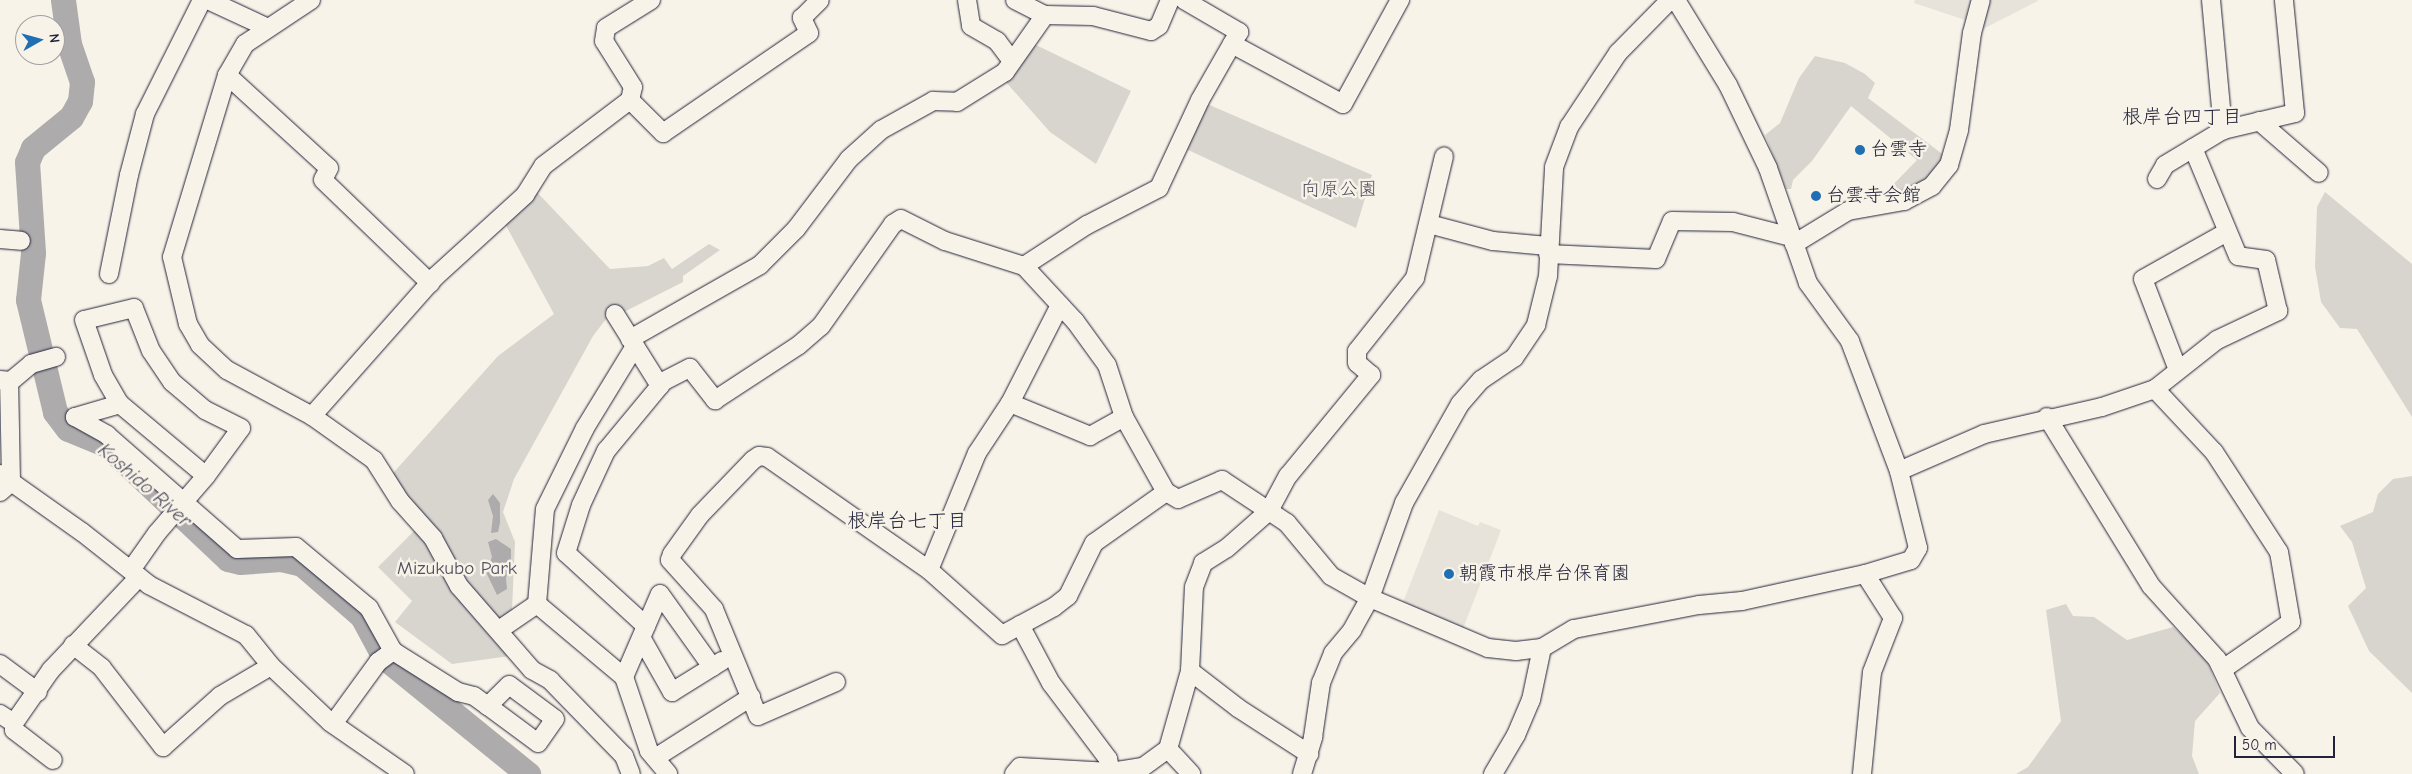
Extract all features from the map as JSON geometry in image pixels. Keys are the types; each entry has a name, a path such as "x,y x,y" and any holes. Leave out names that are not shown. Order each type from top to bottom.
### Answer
{"street":[{"path":"109,274 129,174 145,114 202,0"},
{"path":"208,0 268,28"},
{"path":"311,0 245,44 227,75 172,257 181,305 200,345 214,360 262,392 312,416 374,460 400,501 433,538 459,586 532,670 550,680 617,749 631,774"},
{"path":"312,416 430,283 525,195 543,166 630,100 632,87 604,41 606,28 651,0"},
{"path":"630,100 663,133 809,33 802,18 820,0"},
{"path":"967,0 971,26 997,41 1012,61"},
{"path":"1015,0 1046,15 1093,16 1150,32 1159,26 1170,0"},
{"path":"1024,266 1087,225 1159,188 1200,100 1239,32 1184,0"},
{"path":"1232,44 1343,104 1400,0"},
{"path":"1302,774 1309,754 1321,683 1333,653 1352,630 1370,598 1404,503 1460,404 1481,380 1514,358 1536,325 1548,276 1554,167 1569,127 1618,53 1670,0"},
{"path":"733,654 672,692 644,633 566,553 581,505 606,451 660,386 690,368 715,400 799,345 821,326 893,224 901,219 945,241 1024,266 1060,304 1107,365 1124,417 1166,492 1178,499 1222,480 1286,523 1330,576 1370,598 1488,648 1516,651 1542,648 1574,629 1699,605 1742,601 1865,574 1911,560 1918,548 1899,471 1850,341 1808,283 1768,168 1728,85 1676,0"},
{"path":"1429,224 1493,241 1548,250 1656,259 1672,222 1733,222 1792,240 1848,211 1904,200 1932,186 1949,165 1962,112 1972,33 1981,0"},
{"path":"2211,0 2223,130"},
{"path":"2157,179 2165,165 2223,130 2295,113 2284,0"},
{"path":"537,604 545,509 585,428 632,343 760,265 796,229 849,159 881,130 933,101 957,102 1005,72 1012,61 1024,50 1046,15"},
{"path":"227,75 329,168 323,180 430,283"},
{"path":"2259,122 2319,174"},
{"path":"1899,471 1984,434 2047,417 2102,408 2155,388 2217,340 2278,311 2266,260 2238,256 2193,148"},
{"path":"1014,774 1020,768 1111,772 1143,767 1168,749 1190,671 1194,587 1204,562 1227,548 1269,511 1288,476 1371,374 1356,363 1357,351 1415,278 1444,156"},
{"path":"2178,370 2143,279 2227,232"},
{"path":"0,239 20,241"},
{"path":"929,570 977,453 1010,403 1060,304"},
{"path":"53,760 14,730 7,719 38,692 51,670 135,573 179,505 206,476 241,428 205,410 172,382 151,351 134,308 84,320 103,374 120,404 206,476"},
{"path":"615,314 660,386"},
{"path":"54,358 31,364 5,381 4,482 135,573 246,635 271,666 333,724 405,774"},
{"path":"2155,388 2214,452 2278,552 2291,622 2222,669"},
{"path":"1010,403 1090,436 1124,417"},
{"path":"120,404 75,417 107,435 179,505 237,549 296,547 369,608 387,655 458,692 474,696 488,706"},
{"path":"2047,417 2151,586 2222,669 2250,728 2295,774"},
{"path":"836,682 758,716 714,610 670,560 672,554 700,515 759,456 767,458 929,570 1002,635 1068,596 1094,543 1166,492"},
{"path":"1862,774 1872,672 1893,618 1865,574"},
{"path":"624,678 660,594 712,667"},
{"path":"498,630 537,604"},
{"path":"537,604 624,678 649,751 668,774"},
{"path":"1020,625 1051,683 1108,759 1111,772"},
{"path":"73,645 102,668 163,747 220,696 271,666"},
{"path":"1493,774 1516,735 1531,700 1542,648"},
{"path":"333,724 387,655"},
{"path":"0,664 38,692"},
{"path":"1190,671 1238,708 1309,754"},
{"path":"655,758 751,697"},
{"path":"1168,749 1191,774"}],"shaded area":[{"path":"1915,0 1975,0 1968,21 1914,3"},
{"path":"1989,0 2037,0 2038,1 1981,30"},
{"path":"493,494 500,503 500,523 498,532 491,533 493,516 488,500"},
{"name":"朝霞市根岸台保育園","path":"1439,510 1478,526 1480,522 1501,530 1463,629 1402,605"},
{"path":"496,539 511,549 511,558 506,578 507,589 497,595 486,572 492,557 488,542"}],"green space":[{"path":"1034,44 1131,91 1096,164 1050,132 1005,81 1014,75"},
{"path":"1815,56 1845,63 1865,74 1875,83 1868,98 1945,156 1926,181 1891,196 1886,192 1917,160 1851,106 1812,161 1793,180 1791,189 1786,189 1765,135 1780,123 1799,78"},
{"name":"向原公園","path":"1205,103 1372,175 1356,228 1186,149"},
{"name":"Mizukubo Park","path":"534,189 610,269 648,266 664,258 672,269 709,244 720,250 683,276 683,282 622,313 617,305 593,336 514,479 503,512 515,542 510,656 452,664 395,622 412,601 378,567 421,524 386,481 498,356 554,314 503,220"},
{"path":"2325,192 2412,264 2412,417 2357,329 2340,328 2321,302 2315,267 2317,207"},
{"path":"2412,476 2412,693 2369,651 2348,606 2366,588 2352,542 2340,526 2373,512 2378,494 2393,479"},
{"path":"2066,604 2073,616 2094,617 2127,640 2173,627 2205,656 2220,693 2195,721 2192,756 2199,774 2016,774 2028,767 2061,721 2046,610"}],"waterway":[{"name":"Koshido River","path":"63,0 69,44 82,82 80,101 71,117 33,148 27,162 33,253 28,300 55,412 68,429 107,445 228,559 240,562 281,559 302,564 362,616 384,657 528,774"}],"place":[{"name":"台雲寺","path":"1860,150"},
{"name":"台雲寺会館","path":"1816,196"},
{"name":"朝霞市根岸台保育園","path":"1449,574"}],"district":[{"name":"根岸台四丁目","path":"2182,116"},
{"name":"根岸台七丁目","path":"907,520"}]}
